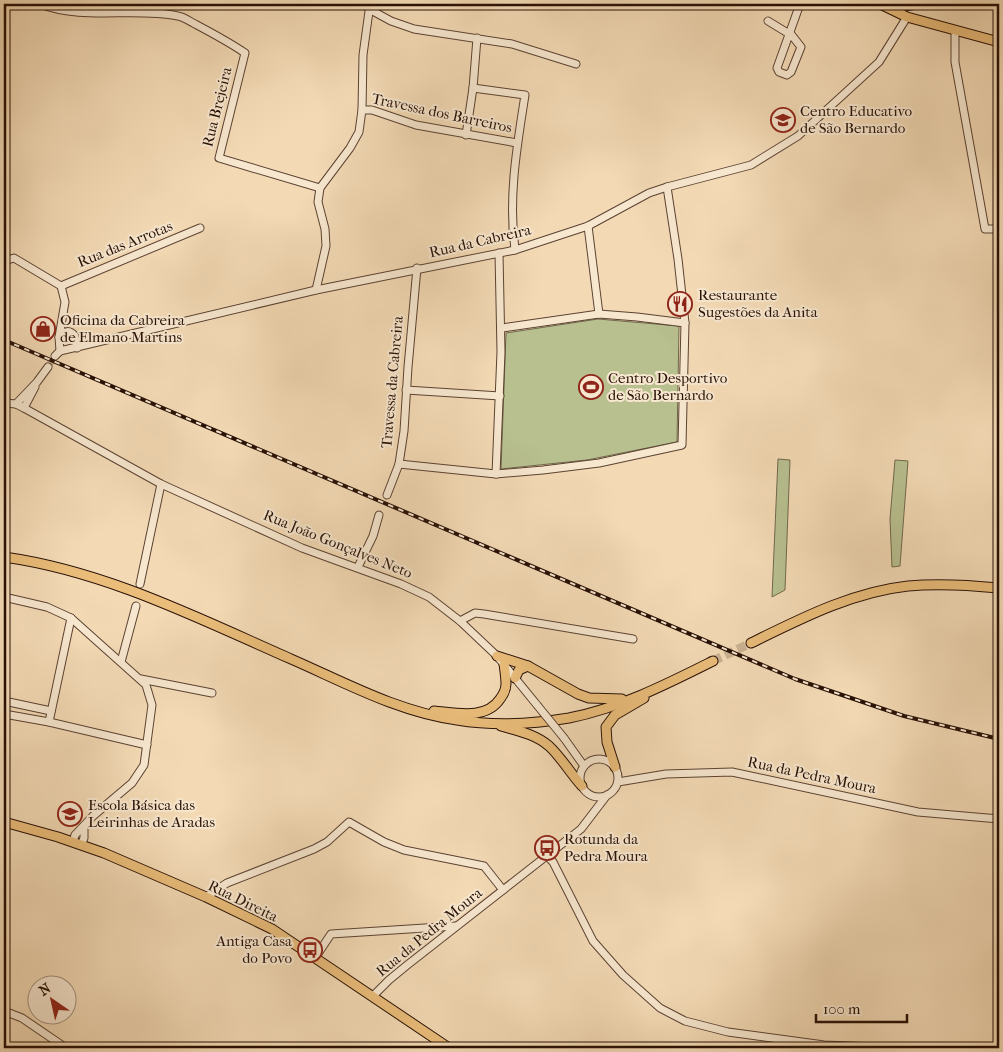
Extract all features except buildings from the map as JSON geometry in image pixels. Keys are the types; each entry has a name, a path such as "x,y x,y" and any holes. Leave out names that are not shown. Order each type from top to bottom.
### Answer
{"main road":[{"path":"880,4 907,17 999,42"},
{"path":"890,8 917,4"},
{"path":"907,17 910,9 917,4"},
{"path":"4,557 59,567 107,581 244,638 365,692 407,708 457,720 494,723 536,722 571,717 601,710 667,684"},
{"path":"751,643 818,612 861,596 884,590 907,586 949,584 999,588"},
{"path":"497,656 528,666 578,694 589,698 630,699"},
{"path":"615,767 605,734 609,721 615,715 667,684 713,661"},
{"path":"407,708 467,714 484,712 495,706 502,697 506,686 504,664"},
{"path":"506,686 517,680 519,670 528,666"},
{"path":"494,723 527,733 539,739 550,747 582,786"},
{"name":"Rua Direita","path":"4,822 77,844 206,897 272,929 449,1048"}],"street":[{"name":"Rua Brejeira","path":"40,4 50,8 95,14 154,13 180,16 224,39 244,53 219,158 320,188"},
{"path":"768,21 790,33 801,47 791,72 787,75 779,72 777,68 790,33 800,4"},
{"path":"316,290 326,246 325,229 318,202 320,188 350,148 359,132 362,110 363,55 370,6 392,21 414,29 512,44 576,64"},
{"name":"Rua da Cabreira","path":"59,337 57,353 316,290 417,268 515,250 588,226 649,193 751,165 798,136 879,62 907,17"},
{"path":"955,30 955,62 985,230 999,229"},
{"path":"466,135 473,88 477,38"},
{"path":"473,88 525,95 513,176 512,230 515,250"},
{"name":"Travessa dos Barreiros","path":"362,110 372,110 416,125 517,143"},
{"path":"399,464 496,474 598,463 682,444 685,323 667,187"},
{"path":"588,226 599,314"},
{"name":"Rua das Arrotas","path":"61,286 200,228"},
{"path":"496,474 502,328 499,253"},
{"path":"4,261 14,258 61,286 65,302 59,337"},
{"name":"Travessa da Cabreira","path":"387,495 399,464 404,431 417,268"},
{"path":"502,328 599,314 685,323"},
{"path":"63,318 69,331 75,336 77,348"},
{"path":"59,337 69,331"},
{"path":"16,404 48,367"},
{"path":"24,408 37,382"},
{"path":"406,390 500,396"},
{"name":"Rua João Gonçalves Neto","path":"4,403 16,404 24,408 161,484 302,548 358,567 428,597 460,621 497,656 564,738 584,766"},
{"path":"140,584 161,484"},
{"path":"358,567 373,536 380,515"},
{"path":"4,597 47,607 71,618 146,685 152,706 144,765 132,783 104,806 75,835 77,844"},
{"path":"121,662 136,606"},
{"path":"460,621 475,614 484,614 633,639"},
{"path":"49,722 71,618"},
{"path":"139,678 146,682 212,693"},
{"path":"4,701 51,711"},
{"path":"4,714 49,722 147,745"},
{"path":"591,795 596,797 607,795 616,787 618,776 615,767 606,760 594,759 584,766 580,776 582,786 594,801 594,813"},
{"name":"Rua da Pedra Moura","path":"618,782 666,774 732,772 918,812 999,819"},
{"name":"Rua da Pedra Moura","path":"373,996 389,980 456,926 581,829 607,795"},
{"path":"206,897 227,883 314,849 327,842 349,822 384,842 404,850 484,866 503,890"},
{"path":"547,856 553,862 593,941 623,975 660,1008 685,1021 728,1032 824,1046 900,1048"},
{"path":"315,958 331,934 456,926"},
{"path":"4,1011 22,1018 66,1048"}],"green space":[{"name":"Centro Desportivo de São Bernardo","path":"598,319 679,326 677,442 587,460 501,469 506,333"},
{"path":"778,459 790,460 785,590 772,597"},
{"path":"895,460 908,461 900,566 892,567 890,519"}],"tunnel":[{"path":"48,367 55,356"},
{"path":"713,661 751,643"}],"railway":[{"path":"4,340 795,679 904,716 999,739"}],"place":[{"name":"Centro Educativo de São Bernardo","path":"783,120"},
{"name":"Restaurante Sugestões da Anita","path":"680,304"},
{"name":"Oficina da Cabreira de Elmano Martins","path":"43,329"},
{"name":"Centro Desportivo de São Bernardo","path":"591,387"},
{"name":"Escola Básica das Leirinhas de Aradas","path":"70,814"},
{"name":"Rotunda da Pedra Moura","path":"547,848"},
{"name":"Antiga Casa do Povo","path":"310,950"}]}
